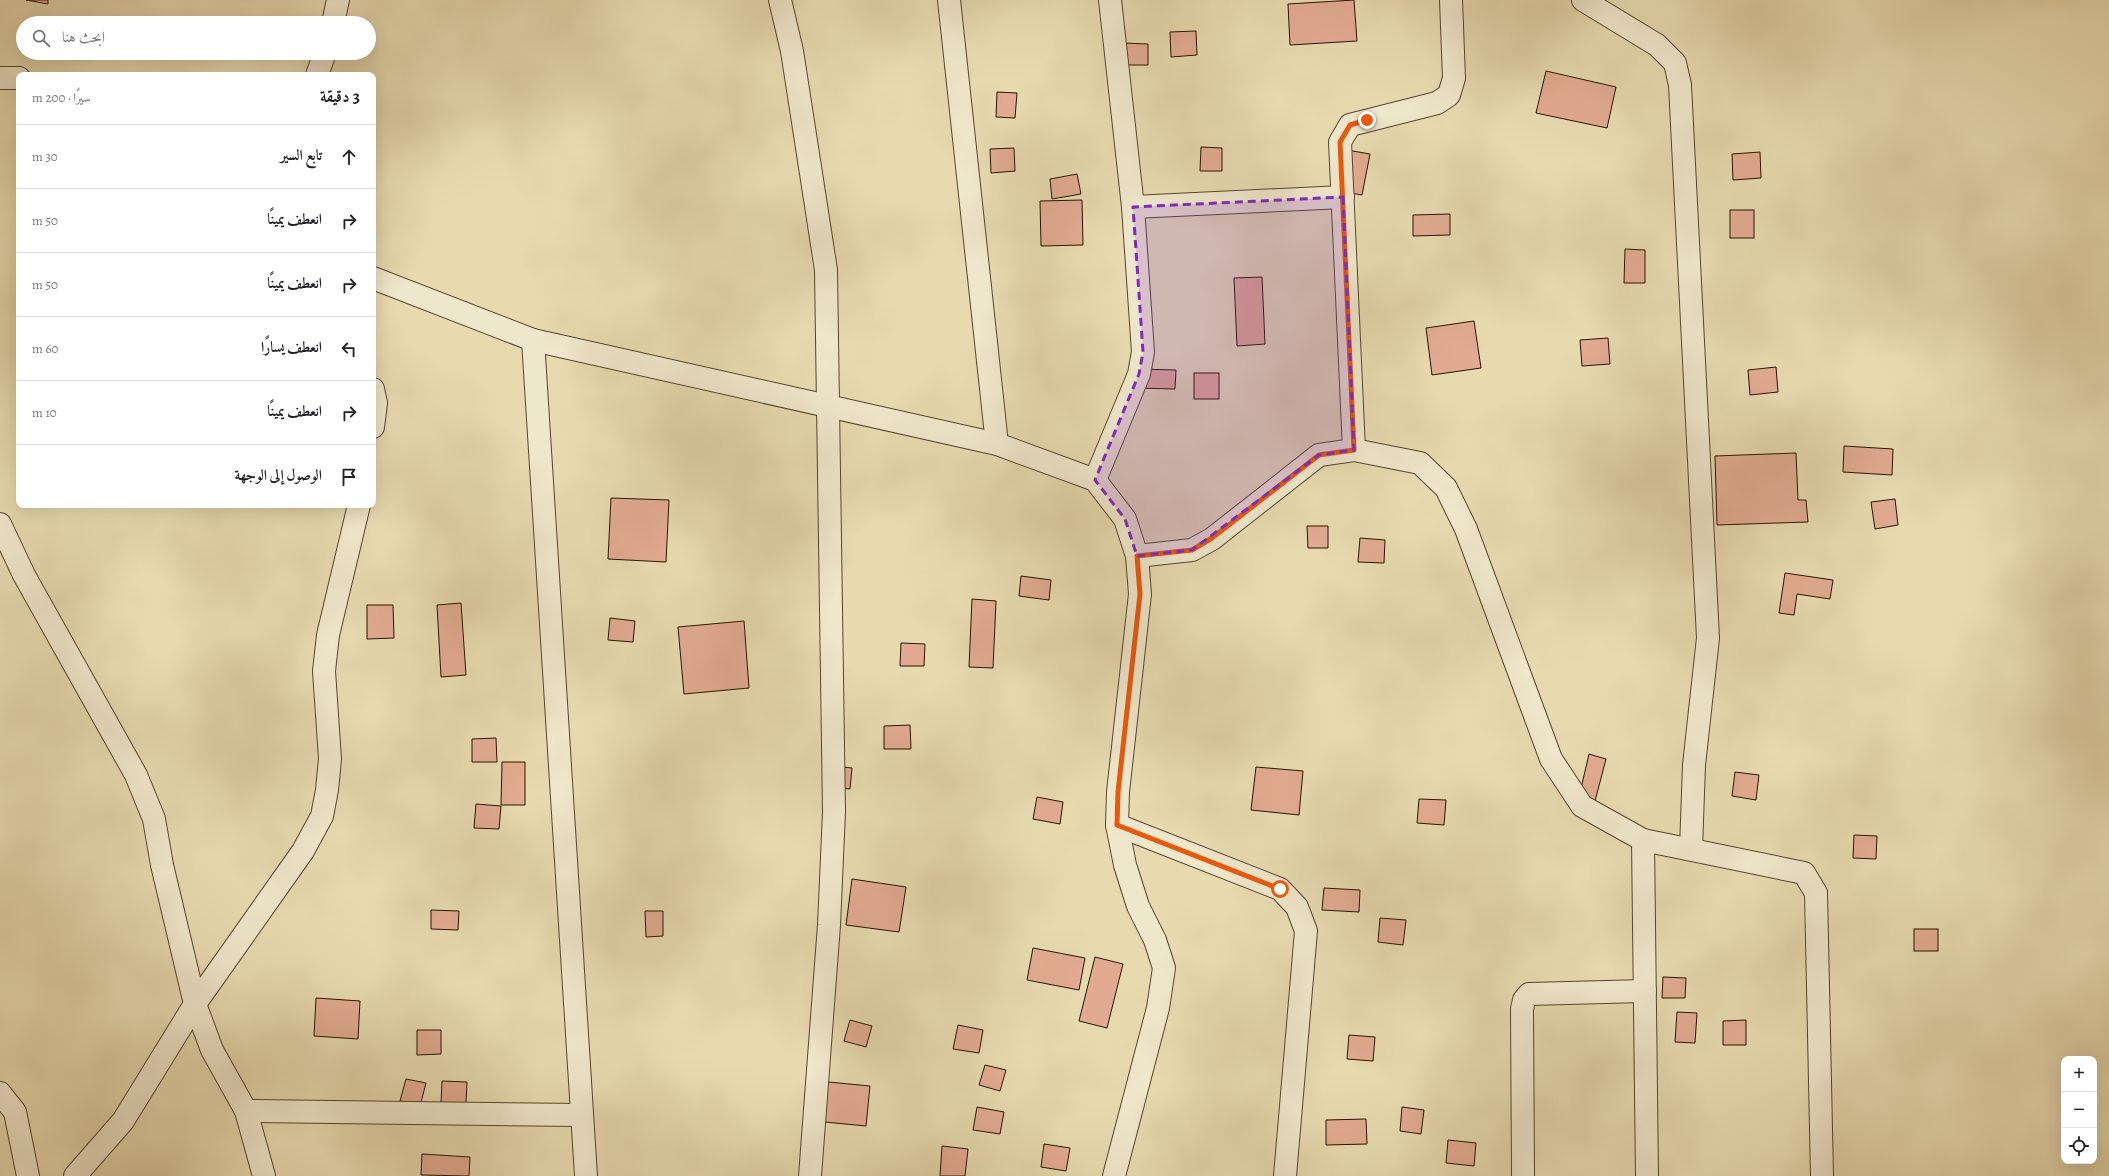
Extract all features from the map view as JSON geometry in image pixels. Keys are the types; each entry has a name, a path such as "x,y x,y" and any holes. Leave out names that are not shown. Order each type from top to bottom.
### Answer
{"street":[{"path":"335,16 338,0"},
{"path":"780,0 792,51 826,270 834,812 829,925 810,1176"},
{"path":"949,0 997,444"},
{"path":"1095,480 1139,374 1143,352 1132,207 1110,0"},
{"path":"1354,450 1340,142 1350,125 1437,103 1448,95 1454,78 1451,0"},
{"path":"1583,0 1657,45 1675,63 1680,85 1708,638 1694,765 1691,849"},
{"path":"318,72 322,60"},
{"path":"0,78 16,78"},
{"path":"1132,207 1343,197"},
{"path":"376,279 533,340 997,444 1095,480 1125,519 1137,556 1140,594 1118,792 1117,825 1125,866 1136,900 1154,940 1164,968 1158,1008 1114,1176"},
{"path":"533,340 586,1176"},
{"path":"1137,556 1192,550 1218,534 1319,455 1354,450 1420,463 1446,488 1466,529 1551,759 1582,806 1643,840 1804,873 1816,893 1822,1176"},
{"path":"75,1176 124,1121 195,1004 302,851 322,816 327,790 330,759 324,671 328,635 358,508"},
{"path":"0,524 24,575 136,775 154,819 170,904 195,1004 212,1050 246,1111 264,1176"},
{"path":"1117,825 1280,889 1297,907 1306,931 1285,1176"},
{"path":"1643,840 1647,1176"},
{"path":"1523,1176 1522,1009 1524,1000 1529,994 1645,991"},
{"path":"0,1093 15,1112 28,1176"},
{"path":"246,1111 581,1115"}],"highlighted area":[{"path":"1343,197 1354,450 1319,455 1192,550 1137,556 1125,519 1095,480 1139,374 1143,352 1133,207"}],"building":[{"path":"26,0 48,0 48,4"},
{"path":"1354,0 1357,41 1290,45 1288,4"},
{"path":"1196,31 1197,55 1171,57 1170,32"},
{"path":"1123,43 1148,44 1148,65 1122,65"},
{"path":"1546,71 1616,87 1607,128 1536,113"},
{"path":"997,92 1017,93 1015,118 996,117"},
{"path":"1201,147 1222,148 1222,171 1200,171"},
{"path":"1014,148 1015,171 991,173 990,149"},
{"path":"1347,150 1370,154 1362,195 1339,191"},
{"path":"1760,152 1761,178 1733,180 1732,154"},
{"path":"1077,174 1081,194 1052,199 1050,179"},
{"path":"1082,200 1083,245 1041,246 1040,201"},
{"path":"1730,210 1754,210 1754,238 1730,238"},
{"path":"1450,214 1450,235 1413,236 1413,215"},
{"path":"1625,249 1645,250 1645,283 1624,283"},
{"path":"1262,277 1265,344 1237,346 1234,278"},
{"path":"1474,321 1481,368 1432,375 1426,328"},
{"path":"1608,338 1610,364 1582,366 1580,340"},
{"path":"1776,367 1778,392 1750,395 1748,370"},
{"path":"1137,369 1176,370 1175,389 1136,388"},
{"path":"1194,373 1219,373 1219,399 1194,399"},
{"path":"1844,446 1893,449 1892,475 1843,472"},
{"path":"1796,453 1798,500 1806,500 1808,522 1717,525 1715,456"},
{"path":"611,498 669,500 666,562 608,559"},
{"path":"1895,499 1898,525 1875,529 1871,502"},
{"path":"1307,526 1328,526 1328,548 1308,548"},
{"path":"1360,538 1385,540 1384,563 1358,562"},
{"path":"1785,573 1833,580 1830,599 1797,594 1794,615 1779,613"},
{"path":"1021,576 1051,580 1049,600 1019,596"},
{"path":"972,599 996,601 993,668 969,667"},
{"path":"461,603 466,675 441,677 437,605"},
{"path":"367,605 393,605 394,638 367,639"},
{"path":"610,618 635,621 633,642 608,640"},
{"path":"744,621 749,688 684,694 678,627"},
{"path":"901,643 925,644 924,666 900,666"},
{"path":"910,725 911,749 884,749 884,726"},
{"path":"496,738 497,762 472,762 472,739"},
{"path":"1589,754 1606,759 1595,801 1579,797"},
{"path":"502,762 525,762 525,805 501,805"},
{"path":"833,766 852,768 850,789 832,787"},
{"path":"1256,767 1303,771 1299,815 1251,810"},
{"path":"1735,772 1759,775 1756,800 1732,796"},
{"path":"1037,797 1063,802 1060,824 1033,819"},
{"path":"1419,799 1446,800 1444,825 1417,823"},
{"path":"476,804 501,806 499,829 474,828"},
{"path":"1854,835 1877,836 1876,859 1853,858"},
{"path":"852,879 906,887 899,932 846,925"},
{"path":"1324,888 1360,890 1359,912 1322,910"},
{"path":"431,910 459,911 458,930 431,929"},
{"path":"645,911 663,911 663,936 646,937"},
{"path":"1380,918 1406,920 1403,945 1378,942"},
{"path":"1914,929 1938,929 1938,951 1914,951"},
{"path":"1033,948 1085,958 1079,990 1027,980"},
{"path":"1095,957 1123,964 1107,1028 1079,1021"},
{"path":"1663,977 1686,978 1685,998 1662,998"},
{"path":"316,998 360,1001 358,1039 314,1036"},
{"path":"1677,1012 1697,1013 1695,1043 1675,1042"},
{"path":"850,1020 872,1026 866,1047 844,1041"},
{"path":"1746,1020 1746,1045 1723,1045 1723,1021"},
{"path":"958,1025 983,1030 979,1053 953,1049"},
{"path":"417,1030 441,1030 441,1054 417,1055"},
{"path":"1349,1035 1375,1037 1373,1061 1347,1059"},
{"path":"985,1065 1006,1070 1000,1091 979,1085"},
{"path":"406,1079 426,1083 420,1106 400,1101"},
{"path":"808,1080 870,1086 866,1126 804,1120"},
{"path":"442,1081 467,1082 466,1104 441,1103"},
{"path":"977,1107 1004,1112 1000,1134 973,1130"},
{"path":"1402,1107 1424,1110 1421,1134 1400,1131"},
{"path":"1366,1119 1367,1144 1326,1145 1326,1120"},
{"path":"1448,1140 1476,1143 1474,1166 1446,1163"},
{"path":"1044,1144 1070,1148 1066,1171 1041,1167"},
{"path":"942,1146 968,1149 965,1176 940,1176"},
{"path":"422,1154 470,1157 469,1176 421,1175"}],"route":[{"path":"1280,889 1117,825 1118,792 1140,594 1137,556 1192,550 1212,538 1319,455 1354,450 1340,142 1350,125 1367,120"}]}
